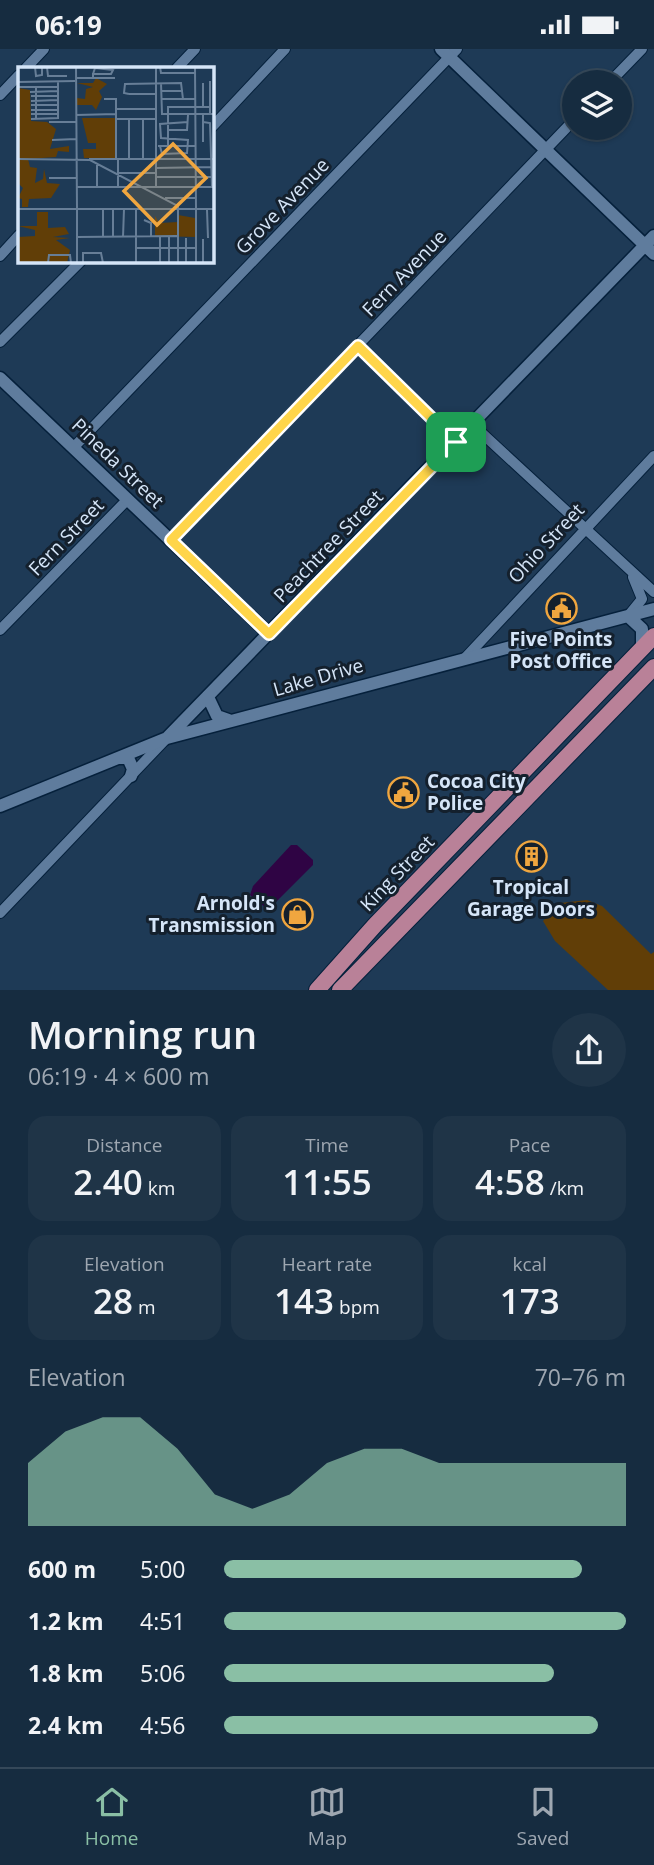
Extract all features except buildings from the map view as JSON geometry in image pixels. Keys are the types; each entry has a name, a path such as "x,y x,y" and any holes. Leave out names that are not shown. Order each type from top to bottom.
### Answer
{"main road":[{"name":"King Street","path":"317,990 328,983 407,893 654,636"},
{"name":"King Street","path":"340,990 654,667"},
{"path":"362,967 362,955 398,916 407,893"}],"street":[{"path":"27,67 44,49"},
{"path":"178,67 195,49"},
{"path":"214,125 285,49"},
{"path":"622,70 642,49"},
{"path":"449,52 545,150 651,245"},
{"name":"Grove Avenue","path":"74,447 449,52"},
{"path":"0,95 18,76"},
{"name":"Fern Avenue","path":"171,540 562,132"},
{"path":"0,256 18,236"},
{"name":"Peachtree Street","path":"0,913 472,424 651,245"},
{"path":"0,342 79,263"},
{"path":"358,346 456,442"},
{"name":"Pineda Street","path":"0,378 269,634"},
{"path":"472,424 654,592"},
{"name":"Ohio Street","path":"466,657 654,456"},
{"name":"Fern Street","path":"0,629 128,499"},
{"path":"630,570 642,599 628,616 642,629 642,649"},
{"name":"Lake Drive","path":"0,806 167,738 654,609"},
{"path":"208,697 217,716 231,721"},
{"path":"120,758 128,758 131,763 131,776"}],"shaded area":[{"path":"291,845 297,845 313,860 313,865 272,906 266,908 250,895 253,886"},
{"path":"587,900 602,906 651,954 654,952 654,990 608,990 555,941 543,921 560,903"}],"place":[{"name":"Five Points Post Office","path":"561,608"},
{"name":"Cocoa City Police","path":"404,792"},
{"name":"Tropical Garage Doors","path":"531,856"},
{"name":"Arnold's Transmission","path":"298,914"}],"route":[{"path":"358,346 456,442 269,634 171,540 358,346"}]}
